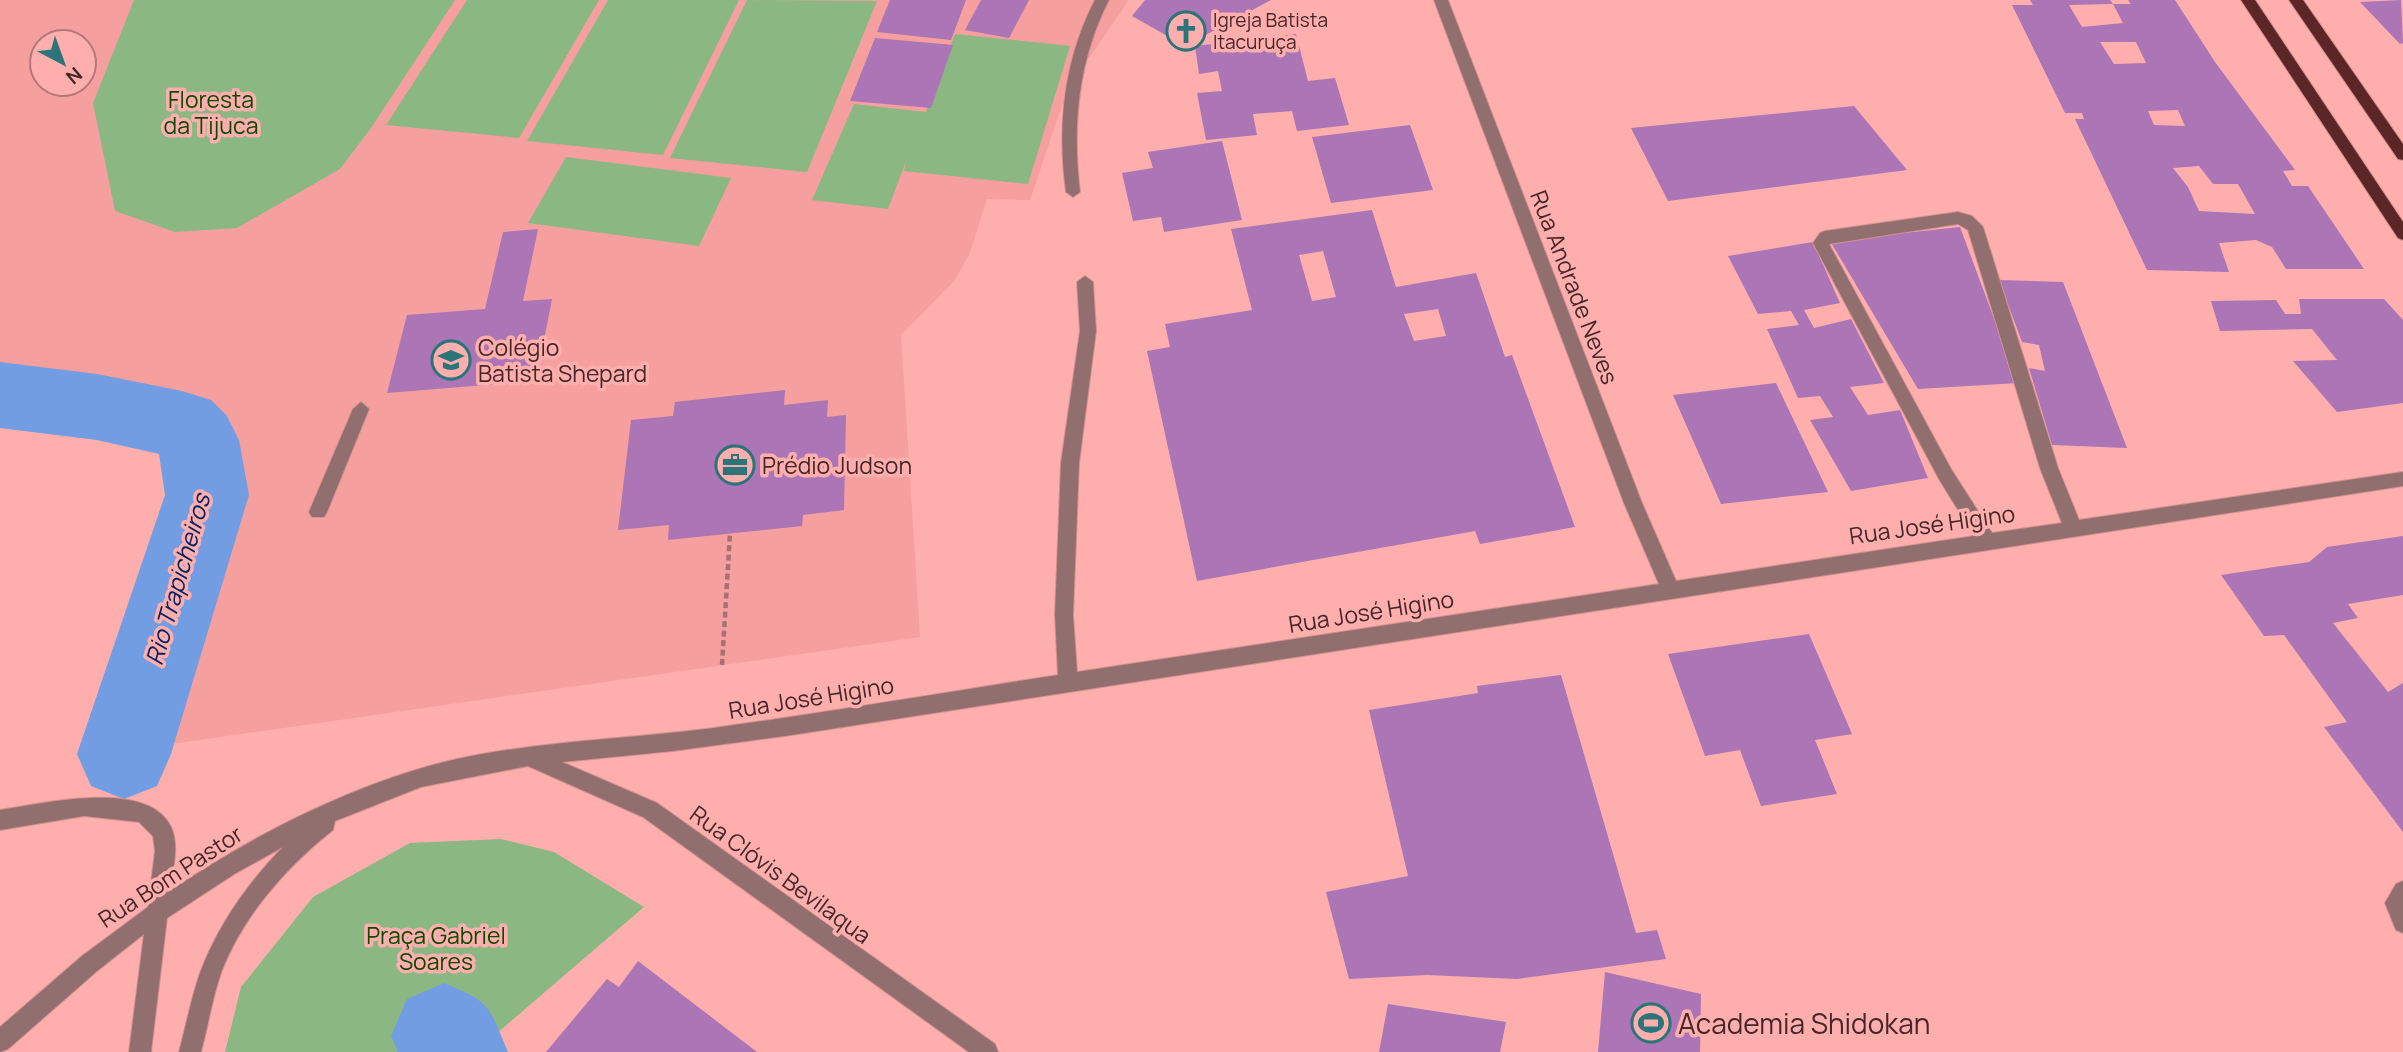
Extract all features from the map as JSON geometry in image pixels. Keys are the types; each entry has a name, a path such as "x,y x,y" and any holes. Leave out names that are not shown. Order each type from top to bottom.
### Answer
{"main road":[{"path":"2248,0 2403,234"},
{"path":"2296,0 2403,155"}],"street":[{"path":"1073,192 1068,166 1072,97 1088,22 1102,0"},
{"name":"Rua Andrade Neves","path":"1441,0 1633,503 1671,588"},
{"path":"1987,541 1945,474 1822,248 1825,237 1958,218 1967,220 1975,228 2049,468 2073,528"},
{"path":"1068,683 1064,615 1070,463 1088,331 1085,282"},
{"path":"318,512 361,409"},
{"name":"Rua José Higino","path":"352,805 390,788 446,771 716,737 1671,588 2403,480"},
{"name":"Rua Clóvis Bevilaqua","path":"533,758 650,810 987,1052"},
{"path":"190,1052 214,964 249,902 282,862 314,832 352,805"},
{"name":"Rua Bom Pastor","path":"0,1041 68,978 156,910 265,845 352,805"},
{"path":"0,820 83,806 143,813 163,831 165,838 140,1052"},
{"path":"2403,891 2395,903 2403,923"}],"path":[{"path":"722,665 730,534"}],"shaded area":[{"name":"Colégio Batista Shepard","path":"0,0 1129,0 1089,58 1078,58 1030,200 987,199 969,255 954,281 901,335 920,637 143,748 230,483 209,422 56,390 0,384"}],"green space":[{"name":"Floresta da Tijuca","path":"134,0 455,0 371,128 340,169 237,228 175,232 115,211 93,103 95,98 98,98 98,90"},
{"path":"467,0 599,0 519,138 386,125"},
{"path":"608,0 739,0 663,155 527,141"},
{"path":"747,0 877,1 807,172 670,158"},
{"path":"955,34 1070,46 1028,184 904,171 906,161 888,209 812,200 854,104 926,112"},
{"path":"566,157 731,178 699,246 528,223"},
{"name":"Praça Gabriel Soares","path":"501,839 554,852 644,907 475,1052 225,1052 241,987 313,897 410,843"}],"building":[{"path":"890,0 966,0 951,40 877,32"},
{"path":"981,0 1029,0 1009,38 965,30"},
{"name":"Igreja Batista Itacuruça","path":"1145,0 1271,0 1185,46 1132,16"},
{"path":"2030,0 2110,0 2113,4 2131,4 2128,0 2175,0 2215,62 2295,170 2283,171 2292,186 2308,186 2364,269 2286,269 2272,247 2256,240 2219,243 2229,272 2147,270 2075,119 2084,119 2082,113 2065,113 2012,5 2033,5","holes":["2113,4 2123,23 2082,27 2069,5","2100,42 2136,42 2146,63 2114,64","2178,110 2185,126 2154,125 2148,111","2199,166 2213,184 2238,184 2255,214 2199,211 2188,187 2173,168"]},
{"path":"2401,0 2403,43 2400,44 2360,2"},
{"path":"1296,34 1308,81 1335,78 1349,125 1297,131 1292,111 1253,114 1257,135 1206,140 1197,93 1222,91 1218,71 1199,74 1195,46"},
{"path":"875,38 953,45 931,108 850,101"},
{"path":"1854,106 1907,170 1668,201 1631,128"},
{"path":"1410,125 1433,190 1331,203 1312,137"},
{"path":"1222,141 1242,220 1164,232 1161,217 1133,221 1122,173 1153,168 1148,152"},
{"path":"1372,210 1396,287 1476,273 1505,357 1512,355 1575,527 1480,544 1475,531 1197,581 1147,351 1170,347 1165,324 1252,310 1231,229","holes":["1323,251 1336,297 1312,301 1299,255","1438,309 1446,336 1414,341 1404,314"]},
{"path":"1960,227 2018,383 1918,389 1830,241"},
{"path":"538,229 523,301 552,299 536,381 387,393 407,315 485,309 503,232"},
{"path":"1813,242 1840,303 1804,310 1814,328 1851,319 1884,383 1850,387 1868,415 1900,410 1928,478 1851,491 1810,420 1833,417 1820,396 1798,398 1767,329 1799,325 1791,311 1758,314 1728,256"},
{"path":"1999,280 2063,282 2127,448 2052,445 2029,368 2045,371 2039,345 2022,342"},
{"path":"2299,299 2384,299 2403,320 2403,403 2337,412 2293,361 2337,360 2312,329 2220,331 2211,301 2276,300 2285,314 2301,314"},
{"path":"1776,383 1828,492 1721,504 1673,395"},
{"name":"Prédio Judson","path":"785,390 784,405 828,400 827,417 846,415 844,510 803,515 802,526 668,540 669,525 618,530 631,420 673,416 675,402"},
{"path":"2403,536 2403,595 2348,604 2358,618 2333,623 2388,692 2403,683 2403,832 2324,727 2347,722 2284,635 2264,636 2221,575 2309,562 2327,547"},
{"path":"1809,634 1852,734 1815,740 1837,794 1761,806 1740,750 1705,756 1668,654"},
{"path":"1561,675 1636,933 1657,930 1666,959 1517,979 1427,975 1349,979 1326,892 1408,876 1369,710 1478,693 1477,686"},
{"path":"638,961 757,1052 546,1052 607,979 619,987"},
{"name":"Academia Shidokan","path":"1605,972 1701,994 1700,1052 1598,1052"},
{"path":"1388,1004 1506,1022 1500,1052 1379,1052"}],"waterway":[{"name":"Rio Trapicheiros","path":"0,395 97,407 182,424 198,440 207,495 124,754"},
{"name":"Rio Trapicheiros","path":"444,1036 455,1052"}],"place":[{"name":"Igreja Batista Itacuruça","path":"1186,31"},
{"name":"Colégio Batista Shepard","path":"451,360"},
{"name":"Prédio Judson","path":"735,465"},
{"name":"Academia Shidokan","path":"1651,1023"}]}
